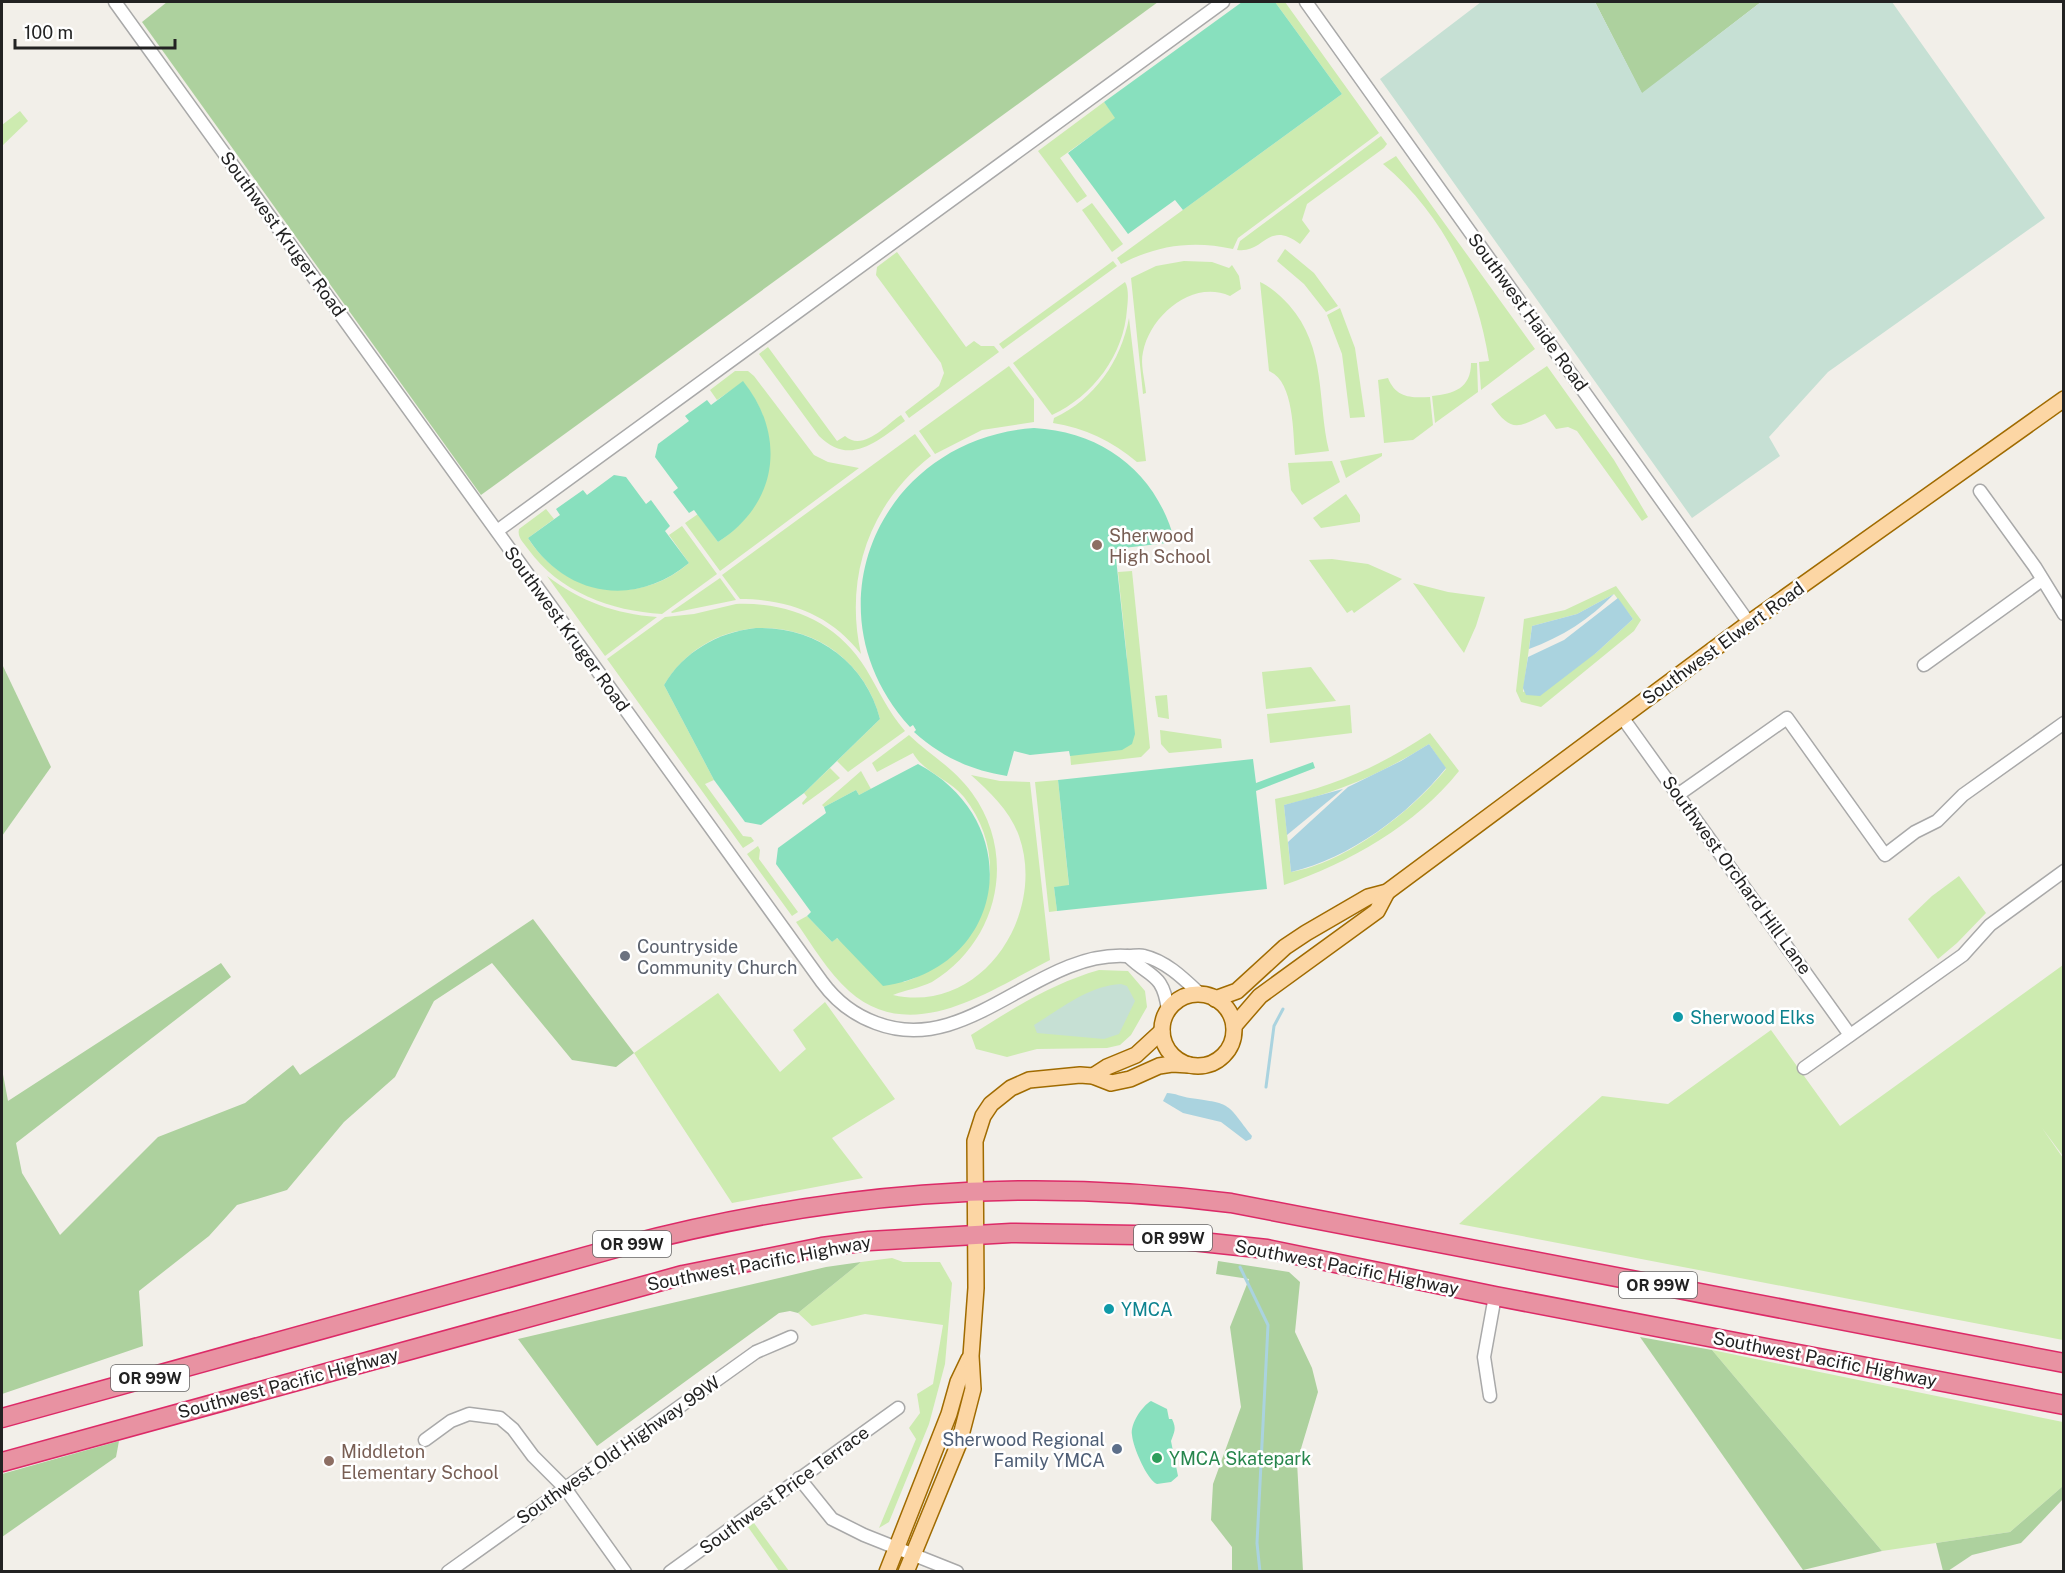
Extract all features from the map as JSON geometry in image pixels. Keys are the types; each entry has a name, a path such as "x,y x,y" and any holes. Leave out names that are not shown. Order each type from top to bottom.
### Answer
{"highway":[{"name":"OR 99W","path":"2,1419 608,1250 715,1224 851,1200 975,1191 1037,1190 1117,1193 1231,1203 2064,1363"},
{"name":"Southwest Pacific Highway","path":"2,1462 683,1275 834,1246 897,1238 975,1234 1136,1235 1227,1244 1346,1264 1495,1296 2064,1405"}],"main road":[{"name":"Southwest Elwert Road","path":"1215,999 1237,991 1285,947 1306,933 1368,897 1387,892 1749,623 2064,399"},
{"name":"Southwest Elwert Road","path":"1234,1026 1260,996 1377,911 1387,892"},
{"path":"906,1572 966,1422 973,1389 971,1356 976,1288 975,1141 983,1116 992,1104 1011,1088 1029,1080 1052,1076 1093,1076 1111,1083 1130,1079 1159,1066 1209,1065 1220,1059 1229,1049 1234,1026 1230,1015 1215,999 1200,994 1187,995 1168,1010 1161,1031 1136,1055 1107,1067 1093,1076"},
{"path":"1161,1031 1170,1053 1190,1065"},
{"path":"887,1572 949,1414 958,1383 971,1356"}],"street":[{"name":"Southwest Kruger Road","path":"115,2 826,987 853,1012 893,1028 911,1030 939,1028 1084,960 1106,956 1140,955 1153,959 1177,973 1200,994"},
{"path":"496,531 1223,2"},
{"name":"Southwest Haide Road","path":"1306,2 1749,623"},
{"path":"1980,490 2064,614"},
{"path":"1924,665 2043,580"},
{"name":"Southwest Orchard Hill Lane","path":"1622,717 1851,1035"},
{"path":"1679,794 1786,718 1885,855 1915,832 1937,820 1963,795 2064,723"},
{"path":"1804,1068 1963,954 1990,925 2064,871"},
{"path":"1128,956 1154,975 1166,998 1168,1010"},
{"path":"1490,1396 1484,1357 1495,1296"},
{"name":"Southwest Old Highway 99W","path":"448,1572 756,1352 791,1337"},
{"name":"Southwest Price Terrace","path":"670,1572 898,1408"},
{"path":"425,1440 451,1421 469,1414 500,1418 513,1429 532,1455 565,1488 625,1572"},
{"path":"799,1478 832,1519 864,1535 957,1572"}],"green space":[{"path":"167,2 1158,2 481,495 142,22"},
{"path":"1242,2 1275,2 1342,94 1183,210 1175,200 1128,234 1068,153 1115,118 1104,102"},
{"path":"1275,2 1285,2 1379,133 1238,238 1233,249 1204,245 1176,246 1148,252 1121,264 1117,258 1342,94"},
{"path":"1481,2 1595,2 1642,93 1761,2 1892,2 2045,218 1828,372 1769,437 1780,456 1692,518 1380,79"},
{"path":"1595,2 1761,2 1642,94"},
{"path":"1104,102 1116,118 1060,158 1087,196 1077,203 1038,151"},
{"path":"20,111 28,121 2,146 2,125"},
{"path":"1381,136 1387,144 1384,148 1307,204 1302,220 1310,231 1300,244 1289,237 1280,235 1273,236 1246,250 1237,250 1240,241"},
{"path":"1396,156 1535,349 1481,390 1479,362 1489,361 1476,305 1454,252 1440,228 1423,205 1383,164"},
{"path":"1092,203 1123,244 1112,252 1082,210"},
{"path":"1285,249 1314,273 1338,306 1326,312 1304,284 1277,261"},
{"path":"897,252 966,347 974,341 981,346 994,346 999,352 909,418 905,412 939,386 944,373 941,363 876,275 877,267"},
{"path":"1113,261 1117,266 1003,349 999,344"},
{"path":"1184,261 1212,262 1229,268 1232,265 1239,276 1241,289 1230,296 1216,292 1188,297 1175,304 1164,314 1154,326 1143,352 1142,367 1146,393 1143,394 1131,278 1156,266"},
{"path":"1125,282 1128,298 1125,326 1113,358 1104,372 1081,397 1052,415 1013,363"},
{"path":"1260,282 1276,292 1289,305 1310,339 1319,375 1329,451 1295,455 1288,396 1277,377 1269,371"},
{"path":"1340,308 1355,348 1365,417 1350,418 1342,354 1327,315"},
{"path":"1129,318 1146,461 1137,462 1098,436 1053,423 1054,418 1082,400 1104,377 1120,349"},
{"path":"768,347 837,441 845,436 859,441 867,439 901,415 905,421 863,448 842,450 830,445 819,436 759,354"},
{"path":"1471,363 1477,363 1478,392 1435,423 1432,396 1447,394 1460,388 1468,378"},
{"path":"1009,366 1034,399 1034,422 982,430 935,454 919,431"},
{"path":"1547,366 1614,460 1648,517 1642,521 1577,431 1568,427 1556,429 1545,414 1521,425 1510,424 1491,404"},
{"path":"735,371 748,371 754,376 814,455 828,462 859,468 720,571 685,523 698,514 718,542 737,527 752,509 763,489 768,468 769,446 765,424 757,402 743,382 717,400 710,390"},
{"path":"1388,378 1395,390 1400,393 1430,397 1433,425 1413,440 1384,443 1378,380"},
{"path":"743,381 757,402 766,424 770,446 770,468 764,489 753,509 738,526 718,542 694,510 689,513 673,492 678,488 655,457 658,444 689,421 685,416 707,400 711,405"},
{"path":"1034,428 1059,431 1083,438 1105,448 1124,461 1141,477 1155,496 1167,517 1175,542 1115,549 1135,734 1132,744 1122,750 1070,756 1069,751 1030,755 1014,751 1007,776 957,761 935,749 914,732 916,730 913,725 910,727 879,681 863,632 862,584 874,538 899,497 935,463 980,439"},
{"path":"915,434 931,456 909,475 892,496 866,544 859,571 856,598 861,654 836,629 808,612 775,602 740,599 722,575"},
{"path":"1382,453 1382,456 1346,478 1340,461"},
{"path":"1332,461 1340,482 1302,505 1291,490 1288,463"},
{"path":"614,475 626,477 646,504 651,500 670,526 665,531 689,563 668,577 646,586 624,590 602,589 581,584 562,573 544,558 528,538 560,515 556,509 583,490 587,495"},
{"path":"1346,494 1360,515 1360,522 1321,528 1313,518"},
{"path":"546,509 554,519 528,538 543,557 561,572 581,583 602,589 625,590 647,586 669,577 689,563 669,535 682,526 717,574 662,614 624,609 605,603 571,588 555,577 521,539 519,529"},
{"path":"1332,559 1368,564 1402,579 1354,613 1352,610 1347,613 1309,560"},
{"path":"1132,571 1150,748 1141,757 1071,765 1070,753 1127,658 1118,572"},
{"path":"547,576 572,593 599,605 627,613 657,617 605,656"},
{"path":"720,578 736,600 671,612"},
{"path":"1413,583 1448,592 1485,597 1464,653"},
{"path":"1616,586 1641,620 1634,631 1541,707 1521,702 1516,691 1524,619 1565,610","holes":["1614,594 1633,619 1596,653 1523,692 1532,626 1577,614"]},
{"path":"736,604 756,604 793,611 826,627 854,653 905,731 848,772 837,761 880,719 866,685 843,658 815,639 783,630 750,629 718,638 688,656 664,685 714,780 705,784 743,836 751,837 754,841 743,848 607,659 665,617 694,614"},
{"path":"756,628 798,633 834,651 850,664 863,680 873,698 880,719 804,793 761,825 745,822 714,780 664,685 681,663 703,646 728,634"},
{"path":"2,664 51,767 2,836"},
{"path":"1311,667 1336,701 1266,709 1262,672"},
{"path":"1167,695 1169,719 1158,717 1155,696"},
{"path":"1350,705 1352,733 1270,743 1267,714"},
{"path":"1160,730 1221,739 1222,748 1169,753 1161,744"},
{"path":"1430,733 1459,771 1423,808 1380,840 1333,866 1284,885 1275,799 1337,782 1412,745","holes":["1429,744 1446,769 1397,818 1355,847 1312,867 1291,872 1284,805 1359,781"]},
{"path":"909,735 950,769 972,793 986,818 994,843 997,870 994,896 986,921 973,944 955,965 932,982 893,995 925,997 954,990 979,974 1000,953 1015,926 1023,897 1025,866 1019,836 1005,810 971,775 1000,781 1030,782 1050,960 977,998 951,1008 924,1014 899,1014 873,1007 849,991 827,967 796,922 807,916 832,942 836,938 904,982 931,969 954,951 972,930 984,905 990,879 989,851 980,824 964,797 917,760 913,753 877,772 872,763"},
{"path":"1253,759 1256,783 1313,762 1315,768 1256,791 1267,889 1057,911 1054,887 1069,885 1058,780"},
{"path":"918,764 953,789 977,821 988,855 989,890 978,924 957,952 925,974 883,986 837,938 832,942 807,916 811,912 776,864 778,848 826,813 824,807 856,790 859,795"},
{"path":"830,768 840,778 803,805 807,797 804,793"},
{"path":"861,771 871,789 859,795 856,790 824,807 822,805"},
{"path":"1058,780 1069,886 1054,887 1057,911 1049,912 1035,782"},
{"path":"758,846 759,859 798,912 792,916 747,854"},
{"path":"1959,876 1986,913 1938,959 1908,919 1932,896"},
{"path":"533,919 634,1053 616,1067 572,1060 492,963 434,1001 395,1077 344,1122 287,1190 237,1205 209,1236 139,1291 143,1346 2,1394 2,1069 8,1101 221,963 231,977 16,1143 22,1173 60,1235 158,1137 245,1103 293,1065 300,1075"},
{"path":"2063,965 2063,1156 2042,1128 2063,1158 2063,1340 1459,1224 1602,1096 1668,1104 1771,1030 1840,1126"},
{"path":"1099,970 1128,971 1145,991 1147,1007 1131,1035 1120,1045 1107,1048 1037,1049 1007,1057 976,1049 971,1035 1049,989"},
{"path":"1121,984 1127,986 1135,1001 1119,1034 1104,1039 1037,1033 1034,1025 1086,993"},
{"path":"718,993 780,1072 806,1049 793,1030 825,1002 895,1099 832,1138 863,1178 732,1203 634,1053"},
{"path":"892,1258 903,1262 940,1262 952,1283 945,1364 929,1424 889,1522 879,1528 916,1439 909,1428 920,1413 917,1394 933,1384 943,1325 865,1314 812,1326 798,1313 861,1262"},
{"path":"1218,1261 1289,1272 1300,1282 1295,1332 1312,1368 1318,1392 1297,1462 1303,1571 1232,1571 1232,1547 1211,1520 1213,1484 1241,1407 1230,1327 1249,1279 1216,1274"},
{"path":"861,1262 798,1313 790,1311 779,1313 597,1446 518,1339 826,1267"},
{"path":"1640,1337 1712,1350 1882,1551 1803,1570"},
{"path":"1712,1350 2063,1422 2063,1486 2010,1532 1882,1551"},
{"name":"YMCA Skatepark","path":"1151,1401 1167,1409 1169,1419 1172,1419 1174,1425 1175,1430 1171,1441 1178,1476 1171,1482 1157,1484 1153,1481 1141,1463 1133,1440 1132,1431 1135,1421"},
{"path":"119,1441 116,1457 2,1537 2,1474"},
{"path":"2063,1486 2063,1499 2021,1543 1972,1555 1948,1571 1943,1571 1936,1543 2010,1532"},
{"path":"754,1523 789,1571 779,1571 748,1527"}],"water":[{"path":"1614,594 1575,626 1529,649 1532,626 1577,614"},
{"path":"1618,598 1633,619 1596,653 1540,696 1526,695 1523,688 1528,657 1564,640"},
{"path":"1429,744 1446,768 1414,802 1396,818 1356,845 1335,856 1291,872 1288,842 1348,787 1401,761"},
{"path":"1343,789 1287,835 1284,805"},
{"path":"1167,1093 1222,1104 1237,1117 1252,1136 1251,1139 1246,1141 1221,1122 1183,1113 1163,1101"}],"waterway":[{"path":"1266,1087 1274,1026 1283,1009"},
{"path":"1240,1267 1268,1325 1257,1543 1260,1572"}],"place":[{"name":"Sherwood High School","path":"1097,545"},
{"name":"Countryside Community Church","path":"625,956"},
{"name":"Sherwood Elks","path":"1678,1017"},
{"name":"YMCA","path":"1109,1309"},
{"name":"Sherwood Regional Family YMCA","path":"1117,1449"},
{"name":"YMCA Skatepark","path":"1157,1458"},
{"name":"Middleton Elementary School","path":"329,1461"}]}
